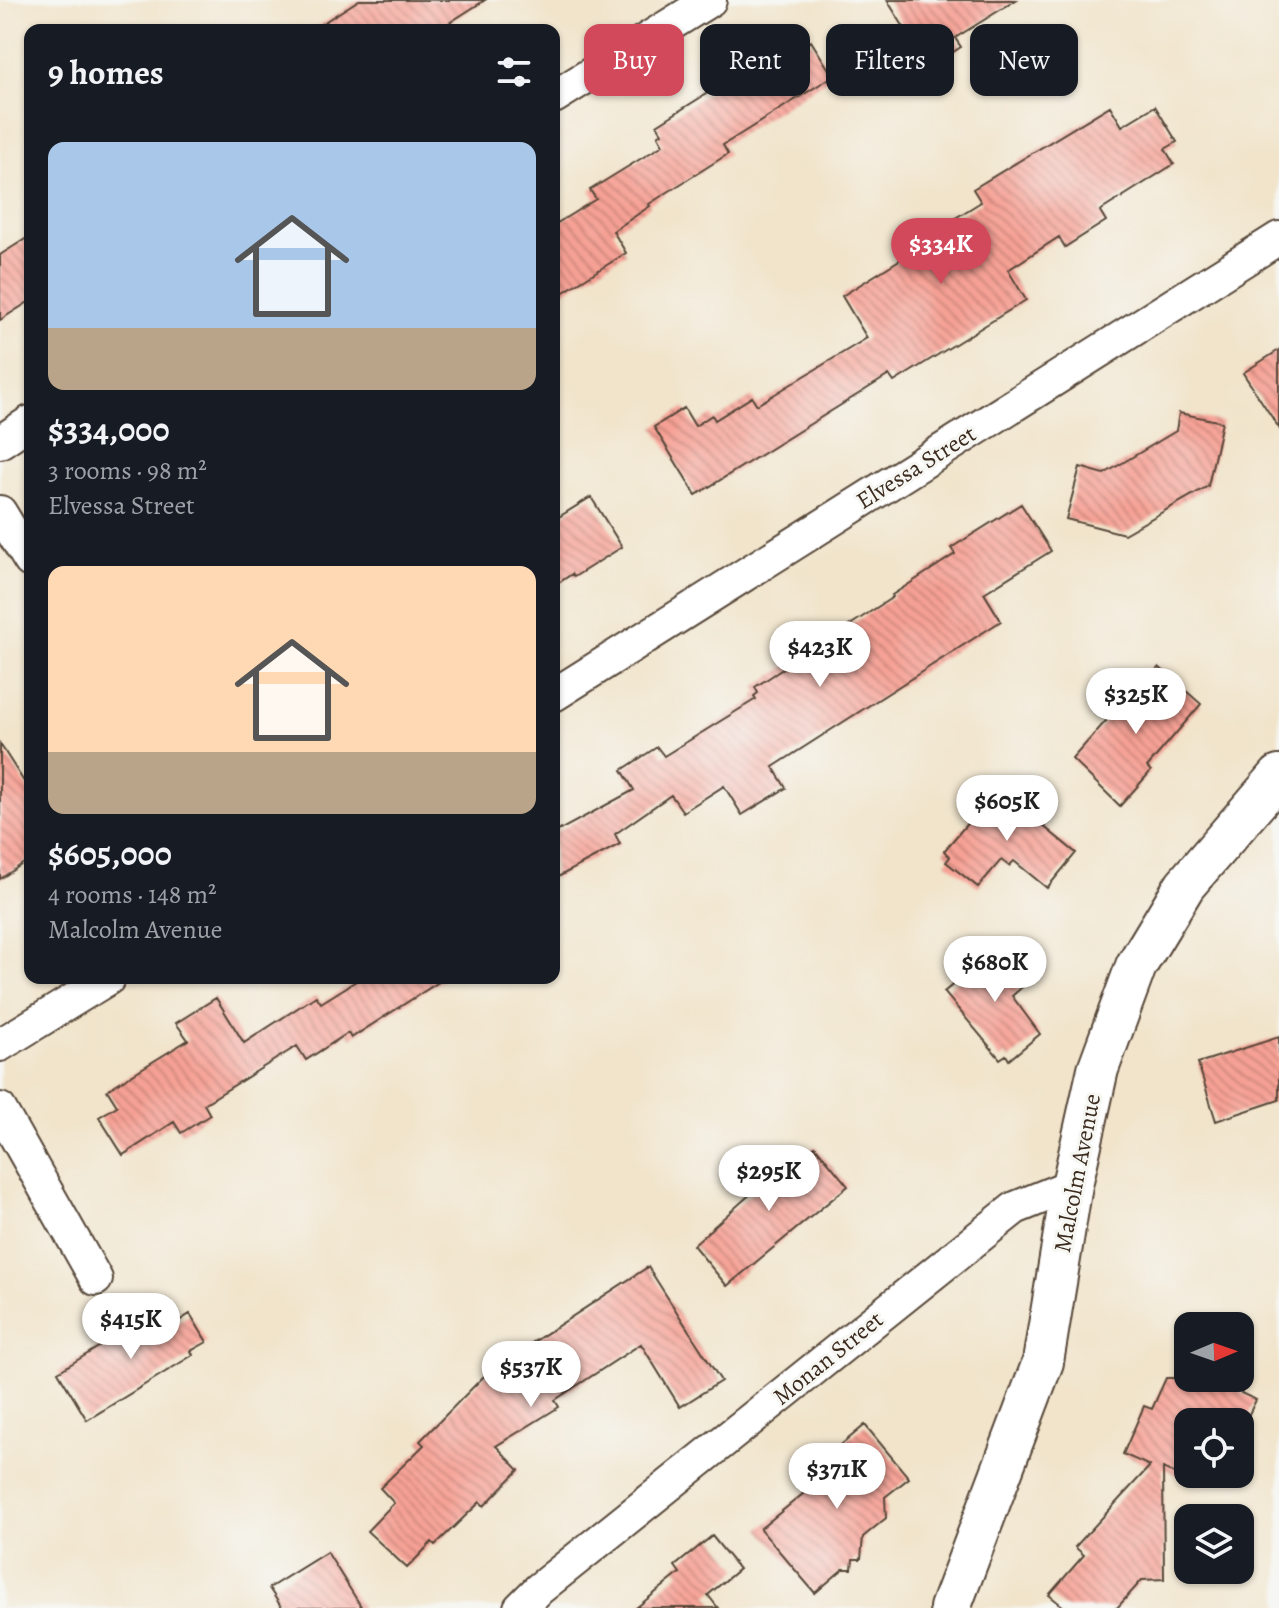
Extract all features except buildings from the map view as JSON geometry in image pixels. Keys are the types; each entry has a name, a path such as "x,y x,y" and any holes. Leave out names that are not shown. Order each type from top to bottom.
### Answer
{"street":[{"path":"560,93 710,0"},
{"name":"Elvessa Street","path":"560,691 1279,238"},
{"path":"0,442 24,426"},
{"path":"0,512 24,551"},
{"name":"Malcolm Avenue","path":"950,1608 1043,1362 1072,1185 1098,1069 1136,966 1185,885 1279,776"},
{"path":"0,1045 99,984"},
{"path":"0,1109 96,1279"},
{"name":"Monan Street","path":"520,1608 539,1589 1015,1208 1072,1185"}]}
